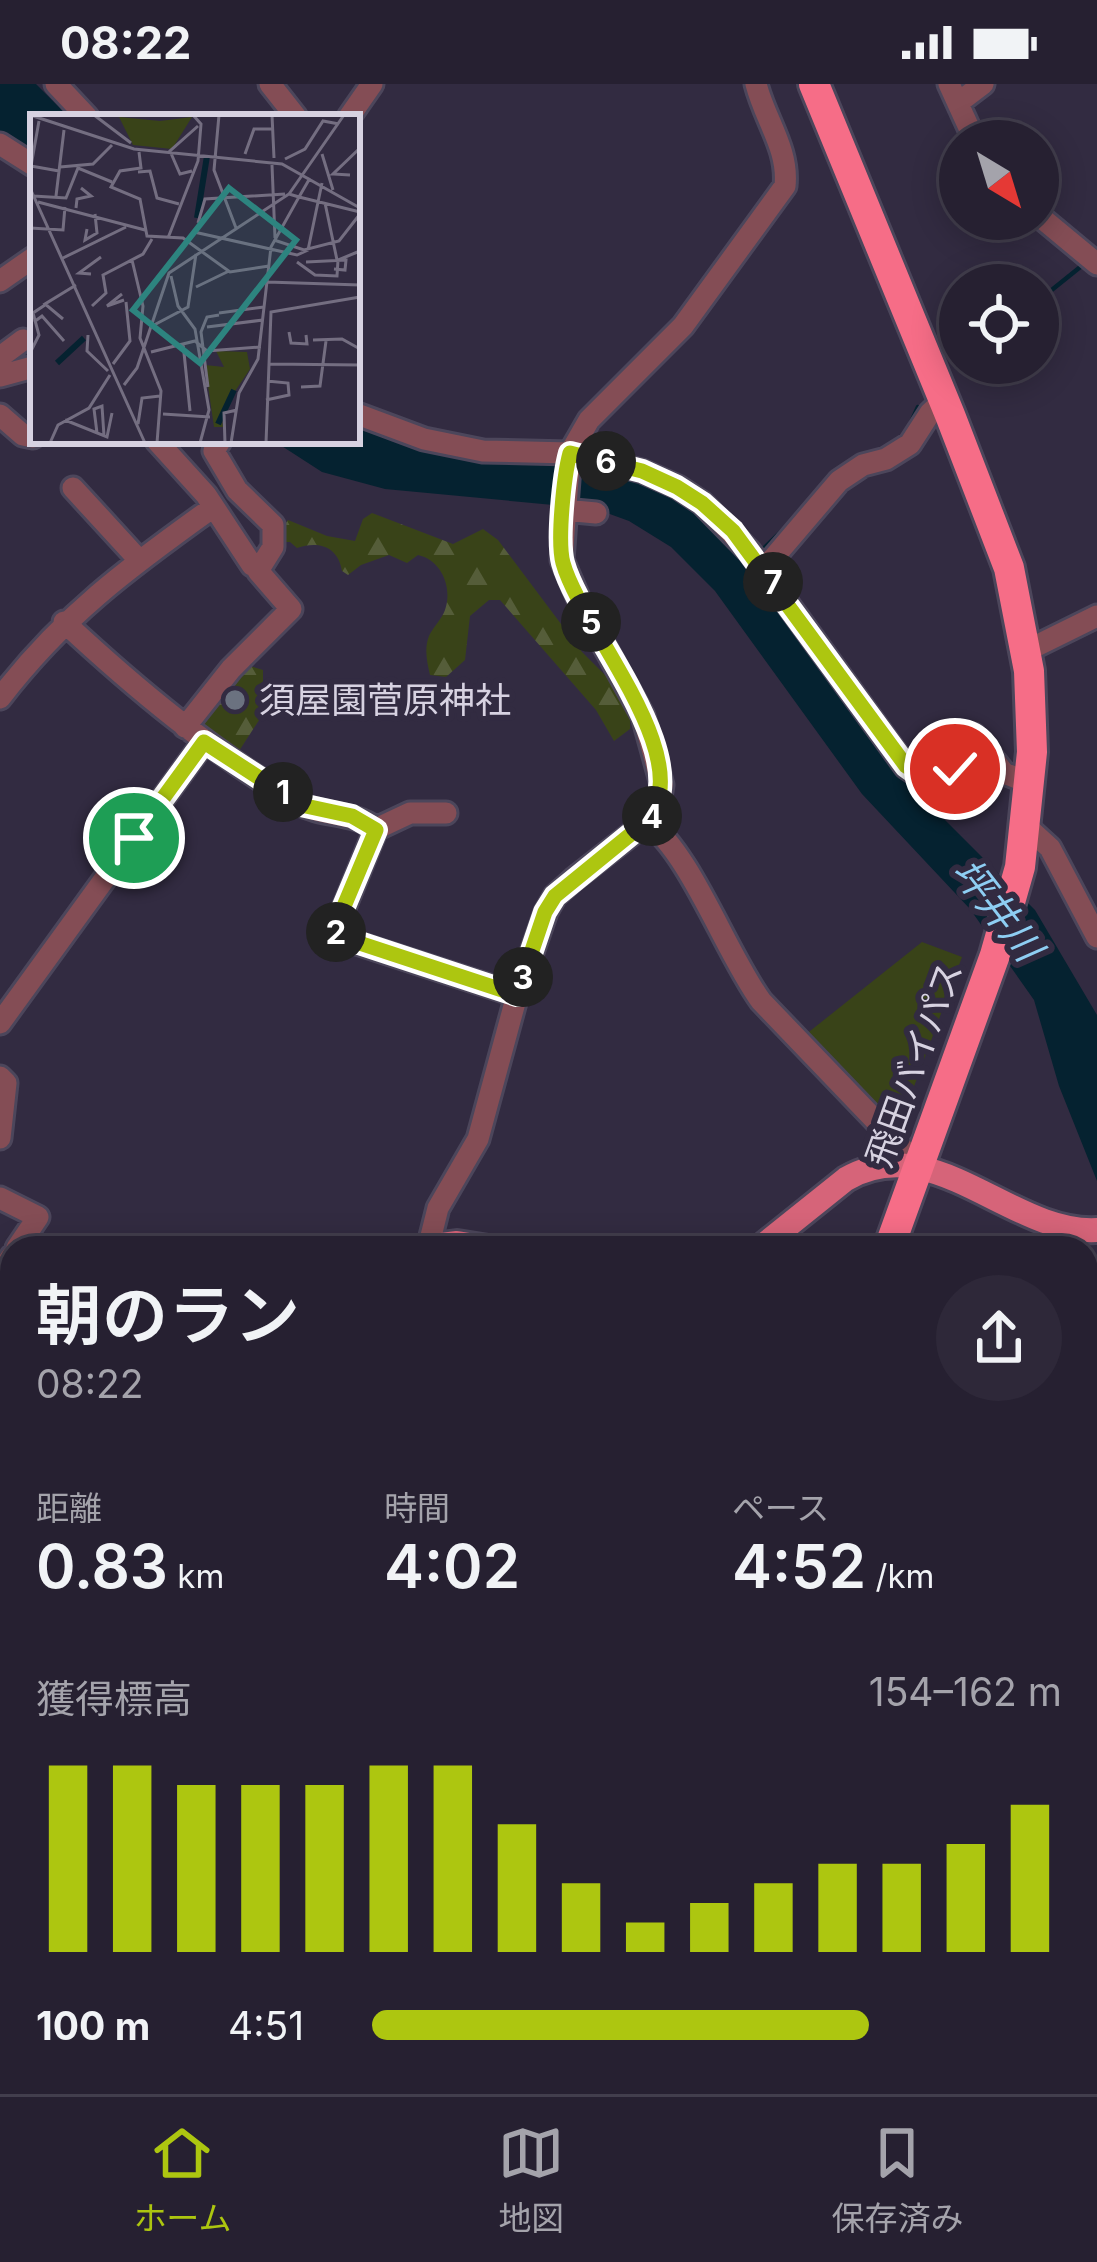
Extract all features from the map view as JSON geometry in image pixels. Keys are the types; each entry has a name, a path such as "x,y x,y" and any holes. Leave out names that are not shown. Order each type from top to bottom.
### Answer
{"highway":[{"name":"飛田バイパス","path":"814,84 1009,568 1025,651 1032,752 1020,867 996,950 894,1236"}],"main road":[{"path":"776,1236 860,1172 899,1164 920,1167 1065,1231 1097,1230"}],"street":[{"path":"56,84 84,114"},
{"path":"270,84 294,114"},
{"path":"351,114 372,84"},
{"path":"428,1236 438,1208 478,1139 545,912 555,896 658,809 659,765 643,716 562,560 569,458 589,420 683,326 785,186 788,161 761,106 756,84"},
{"path":"953,94 983,84"},
{"path":"0,144 30,163"},
{"path":"1059,232 1097,264"},
{"path":"0,281 30,260"},
{"path":"0,356 23,340"},
{"path":"0,376 30,368"},
{"path":"764,569 838,481 910,444 944,400"},
{"path":"360,415 424,440 642,471 677,487 733,531 884,740 916,776 927,781 947,777 974,735 1004,772 1030,783"},
{"path":"160,444 195,482 252,565 260,565"},
{"path":"185,727 291,608 262,578 260,565 273,548 273,525 237,490 214,451 218,444"},
{"path":"73,488 139,560"},
{"path":"564,507 596,513"},
{"path":"0,698 64,622 212,508"},
{"path":"64,622 204,742 301,805 352,816 376,830"},
{"path":"1025,651 1094,623"},
{"path":"0,1023 204,742"},
{"path":"446,813 410,813 376,830 334,930 338,936 517,995"},
{"path":"647,821 664,833 680,857 761,1001 920,1167"},
{"path":"1027,827 1050,848 1097,937"},
{"path":"0,1077 6,1083 0,1138"},
{"path":"0,1198 38,1217 25,1236"}],"green space":[{"path":"372,513 453,544 483,529 498,540 582,652 623,693 630,729 614,741 596,710 500,600 489,600 470,616 465,660 446,677 430,675 427,641 445,610 447,592 439,569 426,558 418,555 407,563 389,555 348,575 326,548 297,548 281,542 281,530 288,520 327,536 355,541 363,519"},
{"path":"250,666 263,670 263,714 239,751 224,747 197,722 234,673"},
{"path":"922,942 962,957 902,1119 866,1098 805,1035"}],"water":[{"path":"0,84 36,84 66,114 30,114 30,158 0,135"},
{"name":"坪井川","path":"360,425 562,459 672,492 740,558 907,782 1035,910 1097,1015 1097,1181 1059,1086 1034,1000 970,909 862,794 715,591 671,547 629,521 596,509 385,489 322,472 279,444 360,444"}],"waterway":[{"path":"1059,284 1084,264"},
{"path":"908,429 918,407"},
{"path":"760,552 791,522"}],"place":[{"name":"須屋園菅原神社","path":"235,700"}],"route":[{"path":"134,838 204,742 301,805 352,816 376,830 334,930 338,936 517,995 545,912 555,896 638,831 658,809 662,785 643,716 562,560 570,453 642,471 702,503 764,569 906,766 927,781 938,781 955,769"}]}
